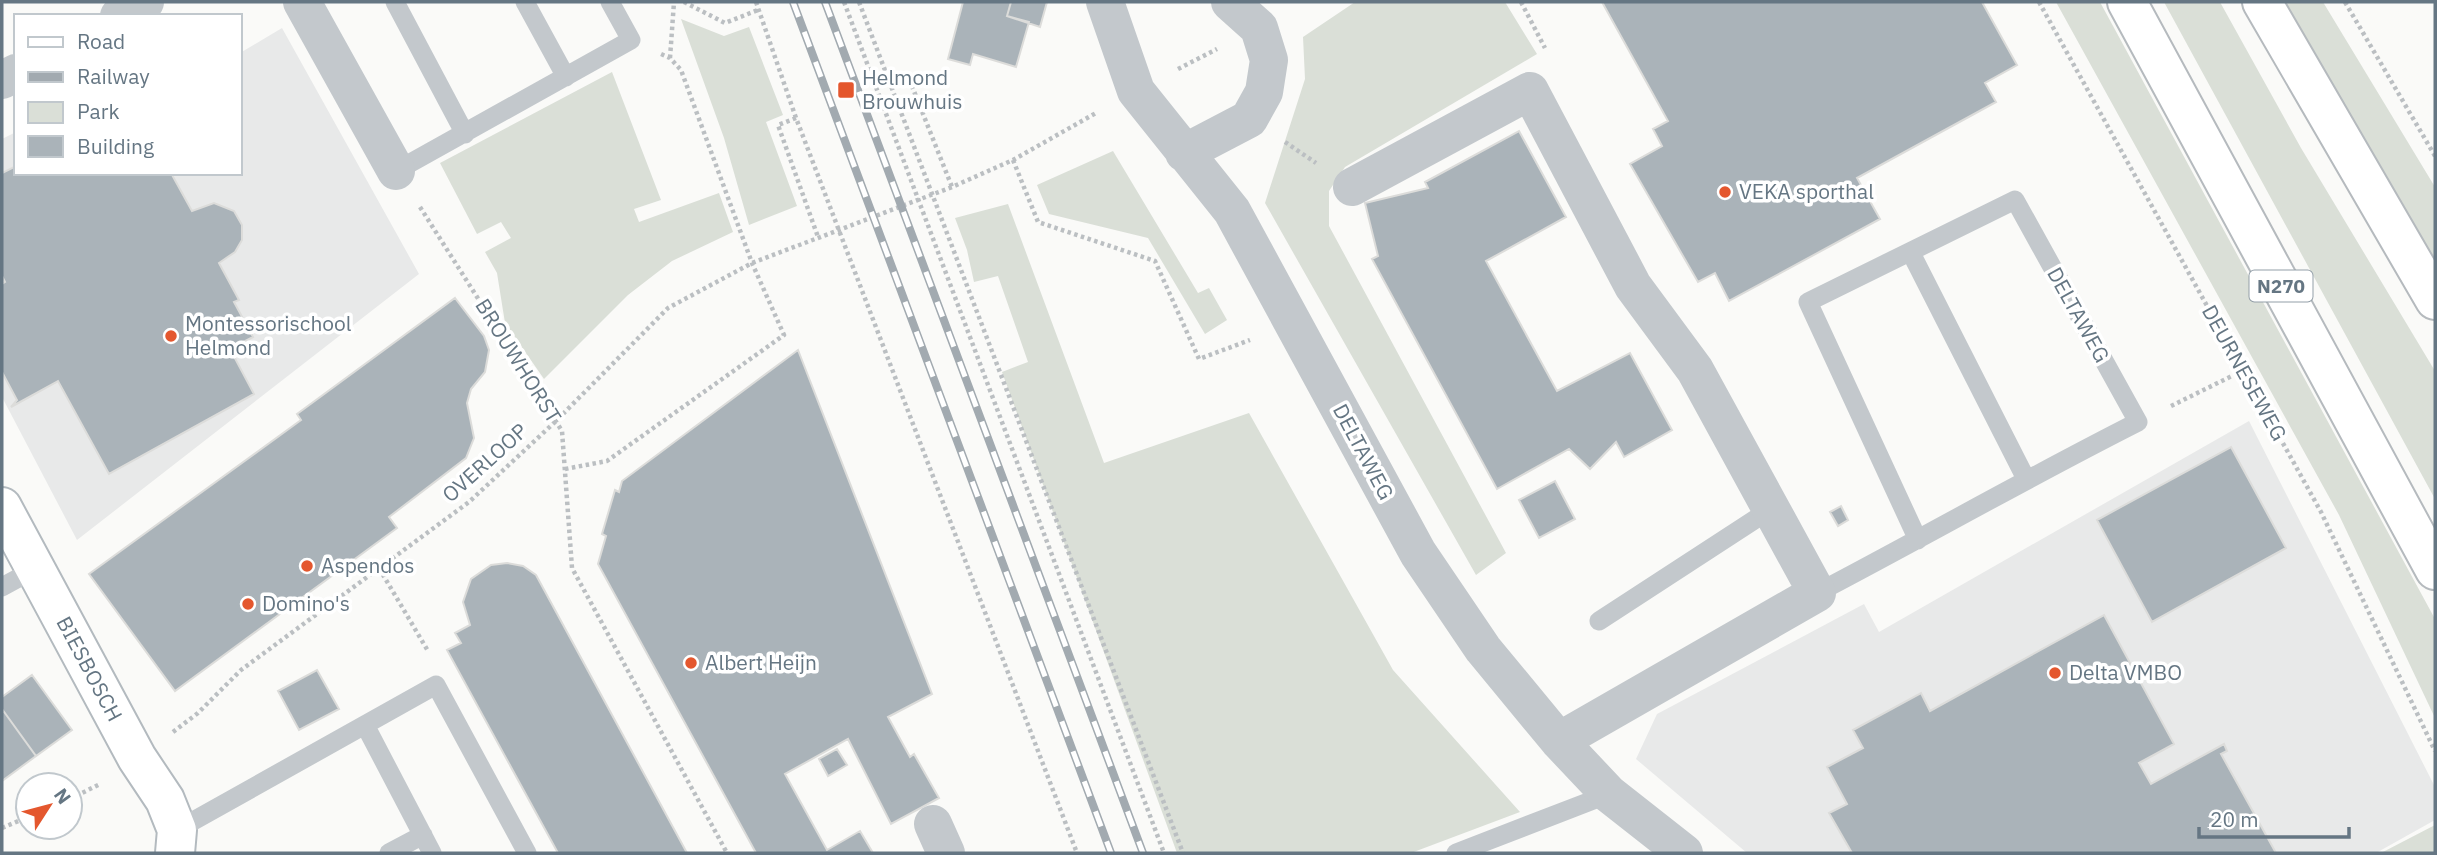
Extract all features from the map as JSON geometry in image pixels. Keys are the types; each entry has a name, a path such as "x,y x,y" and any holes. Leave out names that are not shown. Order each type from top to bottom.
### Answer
{"main road":[{"name":"N270","path":"2127,2 2435,570"},
{"path":"2262,2 2435,300"},
{"name":"BIESBOSCH","path":"2,507 137,758 165,800 176,841"}],"street":[{"path":"123,14 145,2"},
{"path":"302,2 396,171"},
{"path":"1184,153 1250,119 1264,92 1269,60 1259,28 1230,2"},
{"name":"DELTAWEG","path":"1118,6 1136,91 1232,211 1418,553 1483,649 1559,741 1609,794 1684,853"},
{"path":"1352,187 1530,91 1633,286 1695,370 1817,593 1559,741"}],"lane":[{"path":"395,2 465,134"},
{"path":"525,2 566,77"},
{"path":"396,171 631,40 610,2"},
{"name":"DELTAWEG","path":"1918,540 1808,302 2015,200 2138,422"},
{"path":"1911,253 2026,479"},
{"path":"1817,593 2026,479 2138,422"},
{"path":"1599,621 1771,509"},
{"path":"2,587 35,569"},
{"path":"436,685 527,853"},
{"name":"BIESBOSCH","path":"176,841 365,725 436,685"},
{"path":"365,725 432,853"},
{"path":"1456,853 1609,794"},
{"path":"389,853 423,835"}],"path":[{"path":"670,58 674,2"},
{"path":"684,2 726,23 758,10"},
{"path":"756,2 796,118 1077,853"},
{"path":"844,2 1164,853"},
{"path":"859,2 1183,853"},
{"name":"DEURNESEWEG","path":"2039,2 2321,512 2435,751"},
{"path":"2346,2 2435,156"},
{"path":"565,469 607,461 784,335 752,263 681,70 670,58 631,40"},
{"path":"891,81 908,76 952,187"},
{"path":"796,118 778,125 818,237"},
{"path":"1250,119 1352,187"},
{"path":"1013,160 1038,222 1155,261 1199,359 1294,324"},
{"name":"BROUWHORST","path":"396,171 562,430 572,568 727,853"},
{"name":"OVERLOOP","path":"137,758 198,713 241,670 469,502 556,421 668,307 752,263 984,173"},
{"path":"2138,422 2242,371"},
{"path":"379,568 434,662 436,685"}],"shaded area":[{"name":"Montessorischool Helmond","path":"282,28 419,274 77,540 2,397 2,139 14,133 14,175 242,175 242,52"},
{"name":"Delta VMBO","path":"2249,421 2435,787 2435,820 2376,853 1747,853 1636,759 1657,714 1864,604 1879,632"}],"green space":[{"path":"1355,2 1505,2 1537,54 1345,167 1329,191 1329,226 1506,553 1476,575 1265,203 1305,79 1303,37"},
{"path":"2056,2 2100,2 2435,619 2435,718 2339,515"},
{"path":"2164,2 2220,2 2301,148 2435,371 2435,499"},
{"path":"2278,2 2323,2 2435,187 2435,271"},
{"path":"681,19 724,36 749,27 783,115 766,122 797,206 749,225 724,138"},
{"path":"612,72 661,200 634,209 639,222 719,193 733,232 672,261 628,295 544,379 505,323 497,273 485,252 511,238 501,222 477,234 440,163"},
{"path":"1113,151 1198,293 1209,288 1227,320 1205,334 1148,238 1049,214 1037,185"},
{"path":"1008,204 1104,463 1249,413 1393,670 1520,812 1411,853 1177,853 1002,372 1028,362 998,276 974,282 967,250 955,218"},
{"path":"2435,825 2435,853 2381,853"}],"building":[{"path":"963,2 1011,2 1007,16 1029,22 1016,67 973,54 970,65 948,59"},
{"path":"1011,2 1047,2 1040,27 1007,16"},
{"path":"1602,2 1982,2 2017,65 1985,83 1996,102 1857,178 1880,219 1729,301 1715,273 1698,282 1630,164 1662,146 1653,129 1668,121"},
{"path":"1519,131 1566,217 1486,261 1557,391 1630,353 1672,430 1624,457 1616,442 1590,469 1569,449 1497,489 1372,259 1378,256 1365,203 1428,188 1425,182"},
{"path":"14,167 14,175 172,175 192,211 214,203 234,211 242,225 242,240 235,252 219,263 239,300 234,302 253,337 230,349 254,394 109,474 58,381 11,407 17,400 2,372 2,284 5,282 2,276 2,173"},
{"path":"455,298 484,336 489,350 485,372 471,389 467,403 474,438 466,458 389,517 397,528 175,691 89,574 301,420 297,414"},
{"path":"798,350 932,694 888,717 910,757 914,754 939,798 891,824 848,739 785,774 827,850 860,831 873,853 756,853 598,564 606,536 602,534 615,490 619,492 622,481"},
{"path":"2231,447 2286,548 2152,622 2097,520"},
{"path":"1555,481 1575,519 1539,538 1519,500"},
{"path":"1841,506 1848,520 1838,526 1830,512"},
{"path":"507,563 523,566 536,575 687,853 558,853 447,650 461,643 455,633 470,625 463,602 471,579 491,565"},
{"path":"2104,615 2174,744 2139,763 2151,784 2224,744 2227,751 2221,754 2276,853 1852,853 1829,813 1847,804 1827,767 1863,748 1853,730 1921,693 1930,711"},
{"path":"317,670 339,709 299,730 278,691"},
{"path":"32,675 72,730 36,756 2,709 2,697"},
{"path":"2,709 36,756 2,781"},
{"path":"837,749 847,765 828,776 819,759"}],"railway":[{"path":"793,2 1111,853"},
{"path":"825,2 1143,853"}],"place":[{"name":"Helmond Brouwhuis","path":"846,90"},
{"name":"VEKA sporthal","path":"1725,192"},
{"name":"Montessorischool Helmond","path":"171,336"},
{"name":"Aspendos","path":"307,566"},
{"name":"Domino's","path":"248,604"},
{"name":"Albert Heijn","path":"691,663"},
{"name":"Delta VMBO","path":"2055,673"}]}
